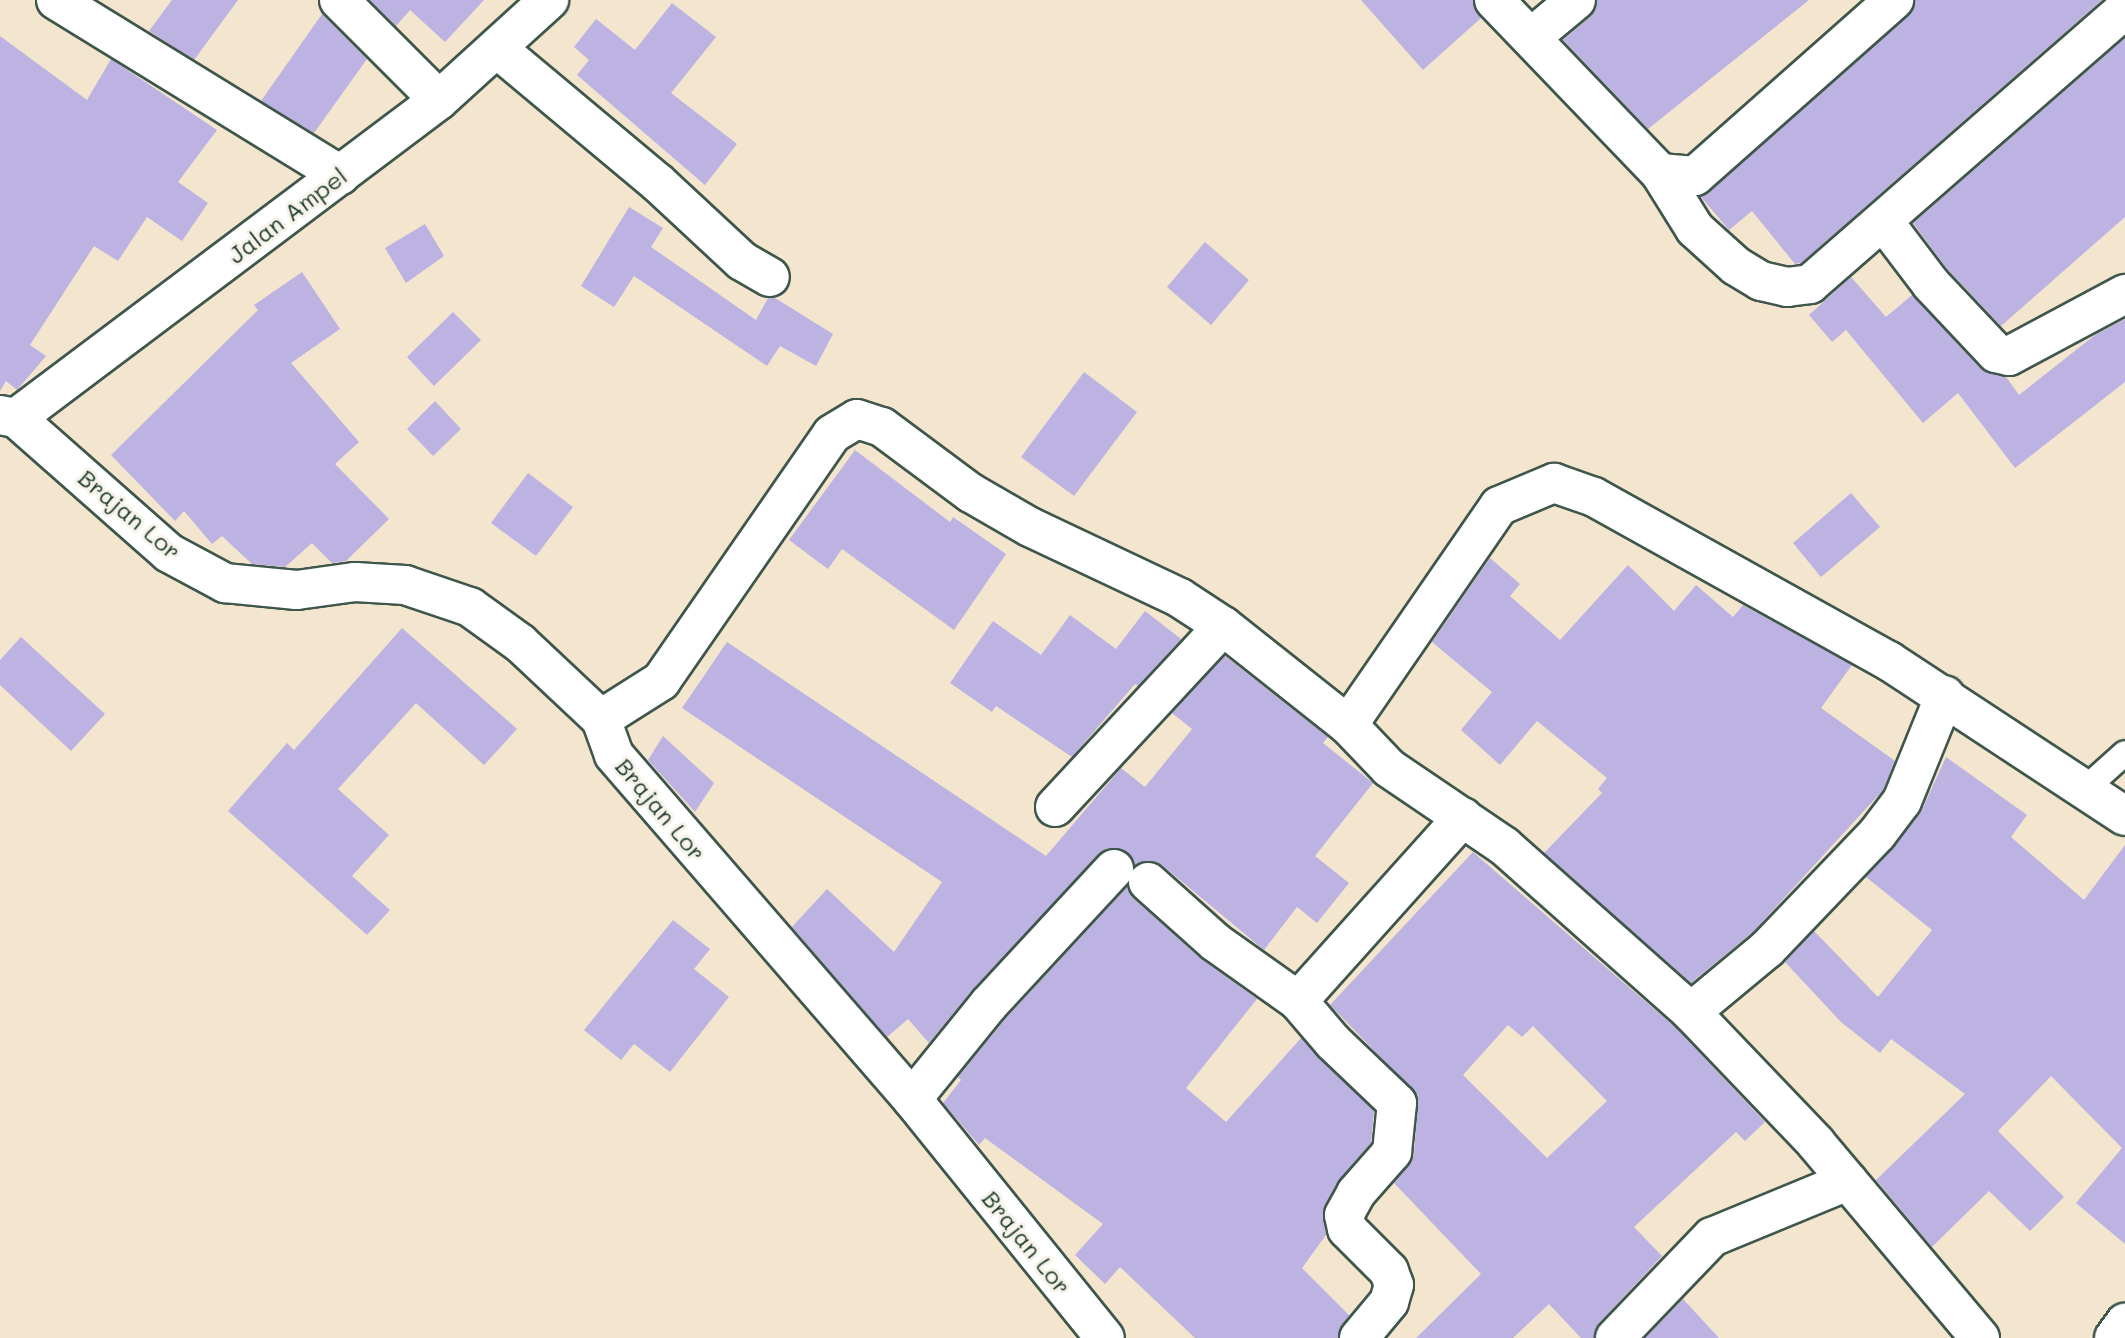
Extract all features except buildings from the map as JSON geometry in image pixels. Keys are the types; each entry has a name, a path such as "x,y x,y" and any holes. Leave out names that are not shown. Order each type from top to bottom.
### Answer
{"street":[{"path":"57,0 340,175"},
{"path":"339,0 439,100"},
{"name":"Jalan Ampel","path":"8,416 439,100 499,50 549,0"},
{"path":"1494,0 1534,36 1660,173 1695,229 1736,266 1761,281 1787,287 1810,284 2125,9"},
{"path":"1534,36 1576,0"},
{"path":"1660,173 1695,176 1894,0"},
{"path":"499,50 657,182 742,261 770,277"},
{"path":"1884,222 1931,284 1996,353 2009,356 2125,293"},
{"name":"Brajan Lor","path":"8,416 169,553 225,583 297,590 355,582 405,585 470,607 530,651 601,719 614,755 912,1099 1105,1338"},
{"path":"601,719 661,681 832,434 857,419 882,427 982,500 1180,598 1223,626 1348,724 1389,768 1504,846 1690,1012 1848,1181 1980,1338"},
{"path":"1348,724 1499,506 1554,483 1594,497 1733,571 1945,695 2125,816"},
{"path":"1055,807 1223,626"},
{"path":"1690,1012 1767,949 1877,834 1902,801 1945,695"},
{"path":"1298,1001 1463,817"},
{"path":"912,1099 989,1004 1131,876 1215,943 1298,1001 1333,1042 1398,1103 1392,1153 1356,1193 1344,1215 1347,1229 1389,1271 1394,1285 1389,1302 1359,1338"},
{"path":"1615,1338 1712,1237 1848,1181"},
{"path":"2114,1338 2125,1323"}],"lane":[{"path":"2086,788 2125,753"}]}
